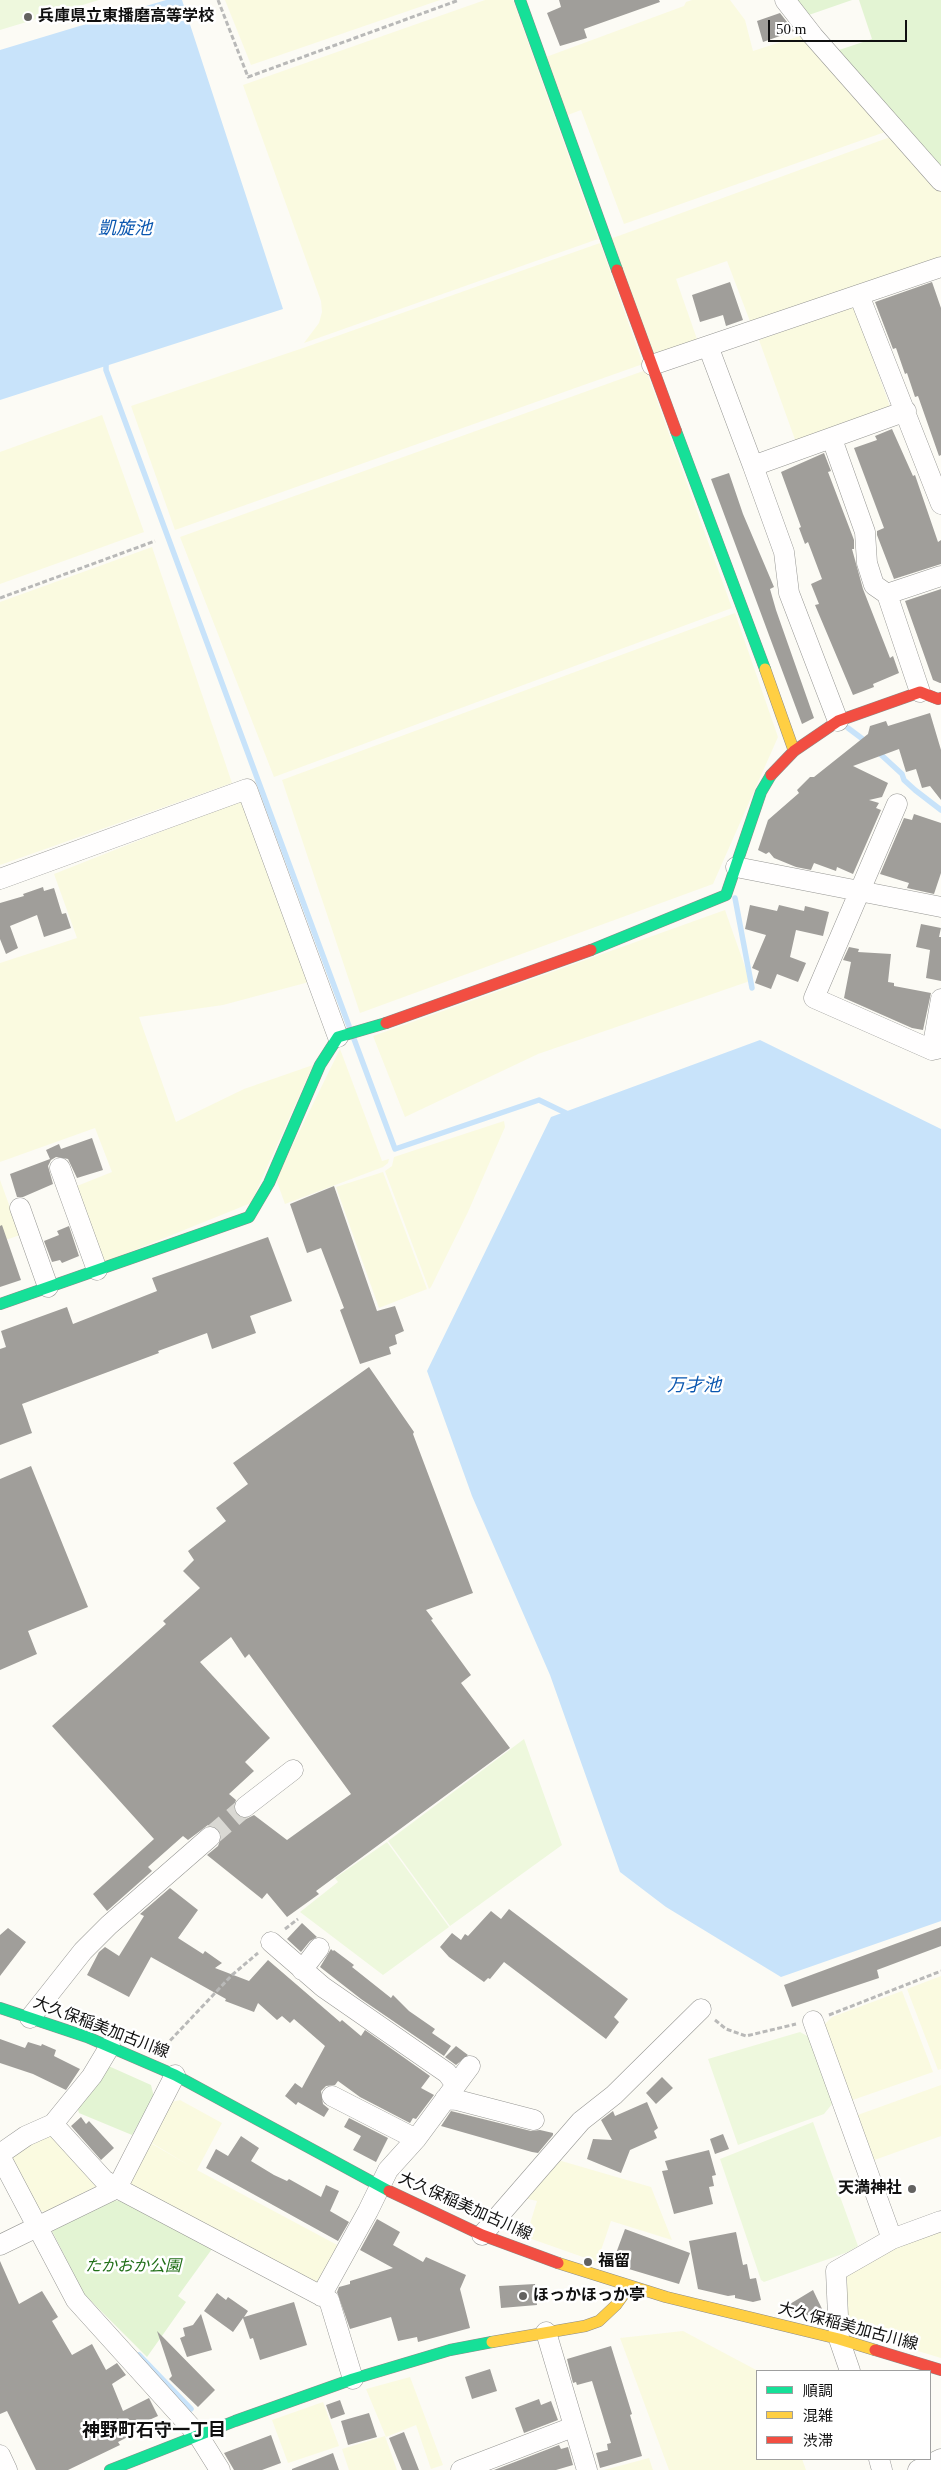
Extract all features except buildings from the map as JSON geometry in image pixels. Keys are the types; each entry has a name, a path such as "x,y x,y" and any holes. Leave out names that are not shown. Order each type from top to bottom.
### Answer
{"street":[{"path":"520,0 652,366 777,700 794,751"},
{"path":"785,0 813,36 941,181"},
{"path":"652,366 941,268"},
{"path":"859,295 941,504"},
{"path":"708,346 784,552 789,593 838,721"},
{"path":"753,466 906,411"},
{"path":"0,1304 249,1217 269,1183 320,1065 338,1037 398,1018 615,941 726,895 761,792 775,769 794,751 838,721 935,699 887,594 874,585 867,562 865,532 832,439"},
{"path":"887,594 941,576"},
{"path":"0,879 247,789 338,1037"},
{"path":"897,804 890,839 859,891 814,998 936,1049 941,999"},
{"path":"736,867 941,907"},
{"path":"60,1168 97,1270"},
{"path":"20,1208 48,1287"},
{"path":"245,1807 293,1770"},
{"path":"30,2018 83,1951 109,1925 210,1837"},
{"path":"271,1942 302,1970 446,2073 450,2092 457,2100 534,2120"},
{"path":"302,1970 319,1948"},
{"name":"大久保稲美加古川線","path":"0,2008 110,2046 150,2063 379,2186 482,2235 556,2264 629,2287 839,2339 941,2370"},
{"path":"482,2235 581,2121 614,2095 701,2009"},
{"path":"813,2021 892,2238"},
{"path":"110,2046 92,2076 53,2124 26,2136 1,2160 76,2300 198,2435 220,2470"},
{"path":"321,2296 368,2212 388,2170 416,2139 470,2066"},
{"path":"0,2245 35,2226 117,2188 175,2075"},
{"path":"332,2096 416,2139"},
{"path":"53,2124 104,2180 329,2300 353,2379"},
{"path":"850,2370 839,2339 836,2271 892,2238 941,2221"},
{"path":"110,2470 198,2435 353,2379 450,2350 585,2326 599,2321 616,2306 629,2287"},
{"path":"546,2332 587,2470"},
{"path":"461,2470 574,2427"},
{"path":"0,2455 7,2470"},
{"path":"918,2470 941,2459"}],"path":[{"path":"218,0 248,77 459,0"},
{"path":"0,598 155,541"},
{"path":"150,2063 184,2024 232,1975 298,1918"}],"green space":[{"name":"兵庫県立東播磨高等学校","path":"0,0 99,0 0,30"},
{"path":"225,0 440,0 251,65"},
{"path":"485,0 513,0 598,239 304,343 319,323 322,312 321,301 243,85"},
{"path":"692,0 730,0 745,20 753,51 803,35 885,132 624,224 581,110 565,116 546,57 684,6 686,2"},
{"path":"797,0 852,0 803,17"},
{"path":"859,0 941,0 941,175 833,52 872,39"},
{"path":"893,136 941,190 941,261 751,324 727,261 676,279 698,342 663,355 653,353 610,239"},
{"path":"600,243 643,364 175,530 131,406 306,347"},
{"path":"854,306 892,412 797,445 759,340"},
{"path":"646,370 732,608 274,777 180,537"},
{"path":"102,415 144,532 0,584 0,452"},
{"path":"152,547 232,783 0,865 0,602"},
{"path":"735,613 778,737 713,884 360,1013 282,780"},
{"path":"241,800 309,982 223,1005 139,1017 176,1122 244,1089 313,1065 251,1203 100,1264 72,1188 112,1172 95,1128 0,1162 0,963 77,938 54,874"},
{"path":"725,910 750,981 538,1054 405,1117 373,1036"},
{"path":"340,1049 382,1161 389,1159 388,1163 383,1167 285,1204 276,1179"},
{"path":"504,1121 505,1127 468,1212 429,1289 385,1171 392,1166 394,1157"},
{"path":"383,1172 427,1289 379,1308 336,1187"},
{"path":"0,1180 20,1235 0,1242"},
{"path":"524,1739 562,1845 450,1926 388,1841"},
{"path":"387,1842 449,1927 383,1975 300,1912 338,1882 335,1878"},
{"path":"941,1976 941,2069 938,2070 907,1989"},
{"path":"902,1991 933,2072 847,2102 822,2027 832,2017"},
{"path":"800,2032 809,2037 833,2103 824,2114 738,2145 708,2059"},
{"path":"104,2064 151,2085 154,2097 132,2135 79,2113 77,2106"},
{"path":"941,2085 941,2136 869,2162 852,2117"},
{"path":"180,2100 222,2123 197,2170 341,2247 323,2282 312,2285 234,2243 240,2231 233,2243 131,2188 128,2176 147,2141 190,2166 147,2140 167,2103"},
{"path":"813,2122 858,2246 848,2252 764,2282 761,2280 720,2159"},
{"path":"55,2129 101,2184 45,2212 35,2209 9,2153"},
{"path":"558,2160 651,2187 672,2240 611,2221 597,2262 526,2237 537,2201 524,2198"},
{"name":"たかおか公園","path":"110,2200 122,2201 212,2249 178,2296 186,2302 147,2357 84,2294 52,2231"},
{"path":"941,2226 941,2358 908,2348 902,2343 846,2329 840,2275"},
{"path":"683,2331 756,2370 756,2460 802,2460 806,2470 669,2470 620,2338"},
{"path":"410,2377 443,2465 431,2469 416,2425 386,2437 366,2389"},
{"path":"323,2402 339,2446 288,2463 272,2420"},
{"path":"385,2436 397,2470 349,2470 342,2449"},
{"path":"649,2458 653,2470 604,2470"}],"water":[{"name":"凱旋池","path":"166,0 182,0 283,309 0,400 0,50"},
{"name":"万才池","path":"760,1040 941,1129 941,1921 781,1977 666,1907 620,1872 550,1675 472,1496 427,1371 551,1117"}],"waterway":[{"path":"106,359 106,370 349,1026"},
{"path":"848,728 868,743"},
{"path":"877,751 902,774 904,780 941,810"},
{"path":"735,898 752,988"},
{"path":"354,1039 395,1149 539,1100 570,1115"},
{"path":"139,2355 191,2409"}],"tunnel":[{"path":"210,1837 245,1807"}],"traffic: fast":[{"path":"520,0 617,270"},
{"path":"676,431 765,669"},
{"path":"591,950 726,895 761,792 771,775"},
{"path":"0,1304 249,1217 269,1183 320,1065 338,1037 386,1023"},
{"path":"0,2008 87,2037 175,2075 389,2191"},
{"path":"110,2470 235,2421 353,2379 450,2350 492,2342"}],"traffic: slow":[{"path":"765,669 794,751"},
{"path":"558,2263 666,2297 839,2339 875,2350"},
{"path":"492,2342 585,2326 599,2321 616,2305 629,2287"}],"traffic: jam":[{"path":"617,270 676,431"},
{"path":"771,775 794,751 838,721 920,692 938,699 941,698"},
{"path":"386,1023 591,950"},
{"path":"389,2191 482,2235 558,2263"},
{"path":"875,2350 941,2370"}],"place":[{"name":"兵庫県立東播磨高等学校","path":"28,17"},
{"name":"天満神社","path":"912,2189"},
{"name":"福留","path":"588,2262"},
{"name":"ほっかほっか亭","path":"523,2296"}],"district":[{"name":"神野町石守一丁目","path":"154,2431"}]}
